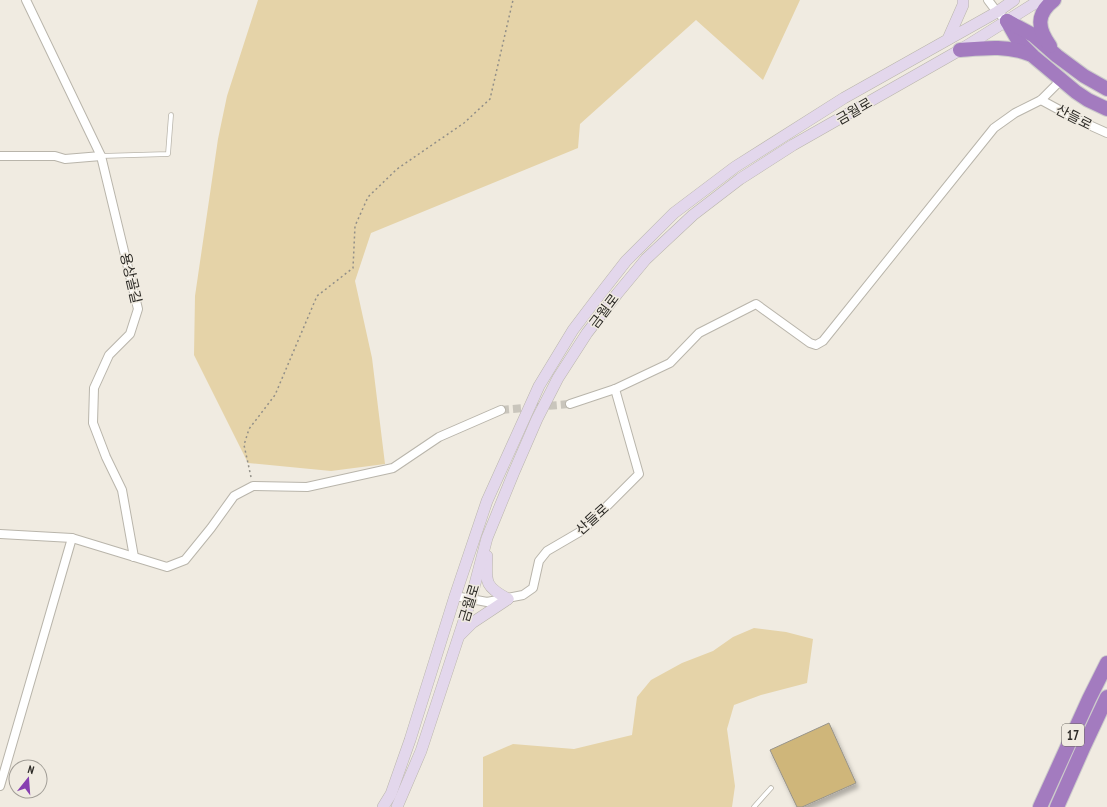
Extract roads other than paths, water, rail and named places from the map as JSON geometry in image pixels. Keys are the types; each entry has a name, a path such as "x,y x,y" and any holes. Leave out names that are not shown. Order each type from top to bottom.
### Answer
{"highway":[{"path":"1054,0 1045,7 1041,16 1041,26 1044,37 1057,56"},
{"path":"1002,17 1033,35 1057,56 1084,76 1107,89"},
{"path":"1002,17 1019,42 1033,56 1061,80 1088,100 1107,109"},
{"path":"960,50 994,47 1018,50 1033,56"},
{"name":"17","path":"1040,807 1107,663"},
{"name":"17","path":"1057,807 1107,696"}],"main road":[{"path":"948,39 963,6 963,0"},
{"name":"금월로","path":"398,807 421,752 471,599 487,538 537,419 558,378 587,333 646,259 693,215 740,179 793,145 960,50 1002,17 1014,0"},
{"name":"금월로","path":"383,807 391,794 410,740 455,596 487,501 538,386 573,330 626,261 674,212 735,167 844,98 948,39 1040,0"},
{"path":"487,538 487,581 495,592 508,598"},
{"path":"458,637 472,623 508,598"}],"street":[{"name":"용상골길","path":"26,0 101,156 138,309 130,334 110,355 94,388 93,423 106,457 122,490 134,557"},
{"path":"988,0 1002,17"},
{"path":"570,404 615,389 670,363 699,333 756,304 810,343 816,345 823,341 994,128 1015,113 1041,100 1061,80"},
{"name":"산들로","path":"1041,100 1078,120 1107,133"},
{"path":"0,156 55,156 65,159 101,156"},
{"name":"산들로","path":"455,596 487,602 523,595 533,588 539,562 547,551 583,530 639,474 615,389"},
{"path":"0,534 72,538 167,567 185,560 234,496 253,486 306,487 393,468 439,437 501,410"},
{"path":"0,786 72,538"}],"lane":[{"path":"101,156 168,154 170,115"},
{"path":"754,807 771,788"}],"tunnel":[{"path":"501,410 570,404"}]}
